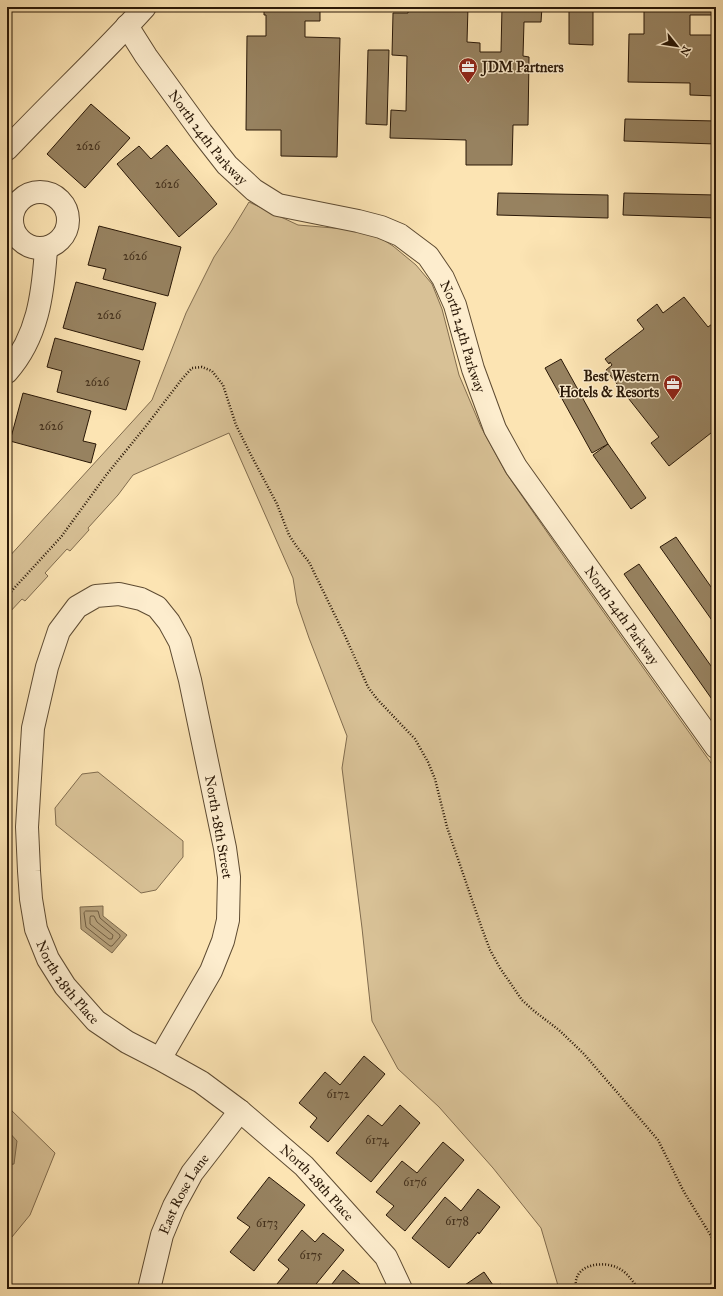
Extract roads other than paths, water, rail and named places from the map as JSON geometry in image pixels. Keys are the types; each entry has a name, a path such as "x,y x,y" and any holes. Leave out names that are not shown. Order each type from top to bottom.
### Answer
{"street":[{"path":"7,149 37,116 145,7"},
{"name":"North 24th Parkway","path":"127,26 146,56 206,139 227,165 254,190 278,206 358,221 381,227 400,235 428,256 443,278 455,305 472,369 495,429 516,467 716,746"},
{"path":"7,372 16,362 33,329 43,288 46,249"},
{"name":"North 28th Place","path":"141,599 119,594 96,596 78,607 59,631 47,667 33,728 28,834 31,899 36,929 48,959 65,986 96,1021 127,1042 201,1082 240,1111 304,1166 386,1257 401,1289"},
{"name":"North 28th Street","path":"141,599 157,607 169,622 180,642 225,848 229,877 228,920 223,941 211,971 160,1059"},
{"name":"East Rose Lane","path":"149,1289 162,1235 174,1206 192,1173 240,1111"}],"water":[{"path":"103,906 103,916 127,935 112,953 81,929 80,907"},
{"path":"7,1130 17,1141 14,1164 7,1165"}],"place":[{"name":"JDM Partners","path":"468,84"},
{"name":"Best Western Hotels & Resorts","path":"673,401"}]}
